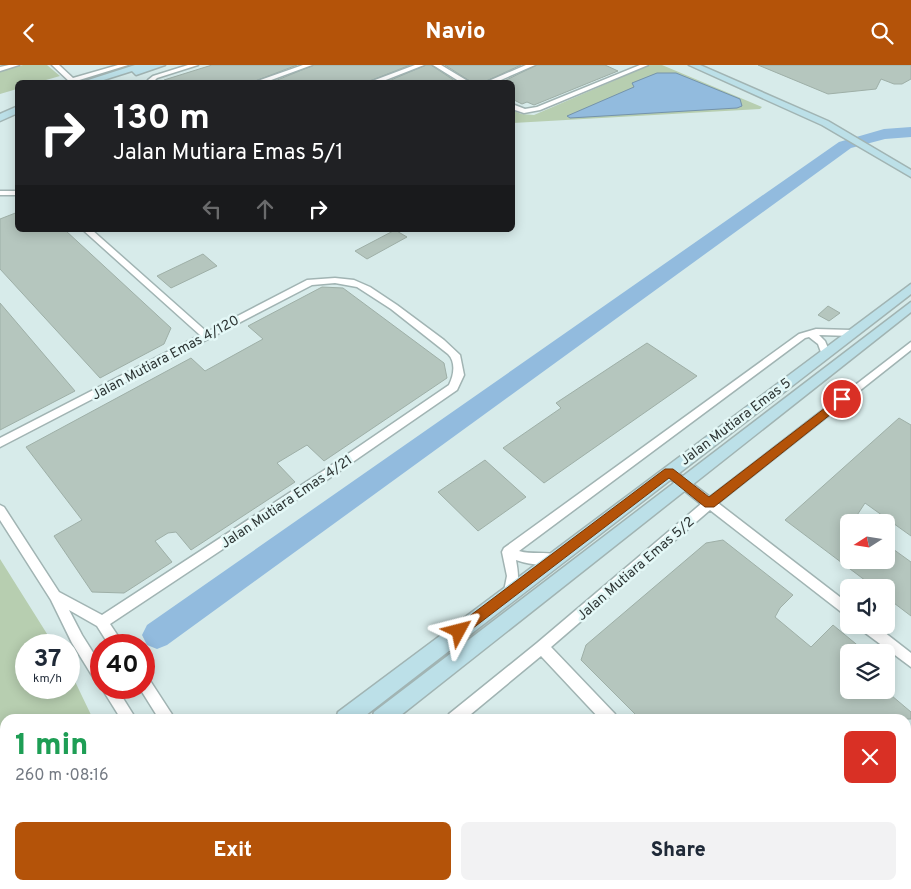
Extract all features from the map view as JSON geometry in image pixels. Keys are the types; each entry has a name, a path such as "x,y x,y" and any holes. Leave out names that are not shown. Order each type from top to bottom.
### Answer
{"street":[{"path":"0,69 16,65"},
{"path":"55,65 73,80"},
{"path":"88,80 126,65"},
{"path":"88,80 144,65"},
{"path":"111,80 161,65"},
{"path":"153,80 155,77 195,65"},
{"path":"265,80 309,65"},
{"path":"378,80 421,65"},
{"path":"436,65 463,80"},
{"path":"494,80 532,65"},
{"path":"515,107 524,111 538,109 645,65"},
{"path":"693,65 805,113 911,174"},
{"path":"711,65 794,99 911,164"},
{"path":"0,111 15,104"},
{"path":"0,118 15,110"},
{"path":"0,193 15,193"},
{"path":"89,232 205,335"},
{"name":"Jalan Mutiara Emas 4/120","path":"0,443 303,284 332,281 362,285 455,353 460,370"},
{"name":"Jalan Mutiara Emas 5","path":"351,714 510,591 911,288"},
{"name":"Jalan Mutiara Emas 5","path":"387,714 911,306"},
{"path":"810,333 851,333"},
{"path":"810,333 822,343 825,353"},
{"name":"Jalan Mutiara Emas 5","path":"508,551 794,342 810,333"},
{"name":"Jalan Mutiara Emas 5/2","path":"460,714 542,647 709,504 911,345"},
{"name":"Jalan Mutiara Emas 4/21","path":"102,622 327,474 453,387 460,370"},
{"path":"669,472 840,605"},
{"path":"0,510 55,595 77,639 90,660"},
{"path":"508,551 529,559 553,559"},
{"path":"508,551 513,576 510,591"},
{"path":"55,595 102,622 110,634"},
{"path":"876,634 911,661"},
{"path":"542,647 605,714"},
{"path":"116,699 125,714"},
{"path":"154,699 165,714"}],"green space":[{"path":"23,65 47,65 60,76 46,80 15,80 15,90 0,94 0,71"},
{"path":"650,65 662,65 762,107 760,109 515,123 515,111 534,115"},
{"path":"0,559 47,634 15,634 15,699 80,699 80,692 91,714 0,714"}],"water":[{"path":"657,73 676,73 740,99 742,106 737,108 570,118 567,116 634,87 632,83"}],"building":[{"path":"212,65 297,65 258,80 164,80"},
{"path":"314,65 410,65 372,80 277,80"},
{"path":"426,65 431,65 454,80 391,80"},
{"path":"445,65 521,65 488,80 468,80"},
{"path":"537,65 605,65 618,71 534,105 527,102 522,104 515,100 515,80 506,80"},
{"path":"758,65 911,65 911,79 902,84 894,84 881,79 876,89 828,94"},
{"path":"15,213 15,232 67,232 171,328 164,344 100,378 0,269 0,219"},
{"path":"391,232 398,232 407,237 367,259 355,251"},
{"path":"203,254 217,266 171,288 157,276"},
{"path":"322,287 343,288 444,363 447,378 324,461 307,445 277,463 295,482 191,550 176,532 168,533 155,541 172,562 124,593 92,592 54,536 82,520 26,447 191,358 205,371 263,339 248,326"},
{"path":"0,303 75,391 0,430"},
{"path":"828,306 840,313 829,321 818,315"},
{"path":"647,343 697,376 544,483 503,448 561,408 556,403"},
{"path":"899,418 911,425 911,536 895,525 895,514 880,514 865,503 858,514 840,514 840,561 785,520"},
{"path":"485,460 526,497 478,531 438,492"},
{"path":"723,540 793,595 780,608 775,617 811,647 833,625 840,631 840,634 844,634 856,644 840,644 840,699 895,698 911,714 635,714 581,660 586,645 706,543"},
{"path":"895,550 911,562 911,616 895,604 895,579 863,579 850,569 895,569"}],"waterway":[{"path":"157,635 845,145 884,134 911,132"}],"route":[{"path":"459,631 669,472 709,504 842,399"}]}
